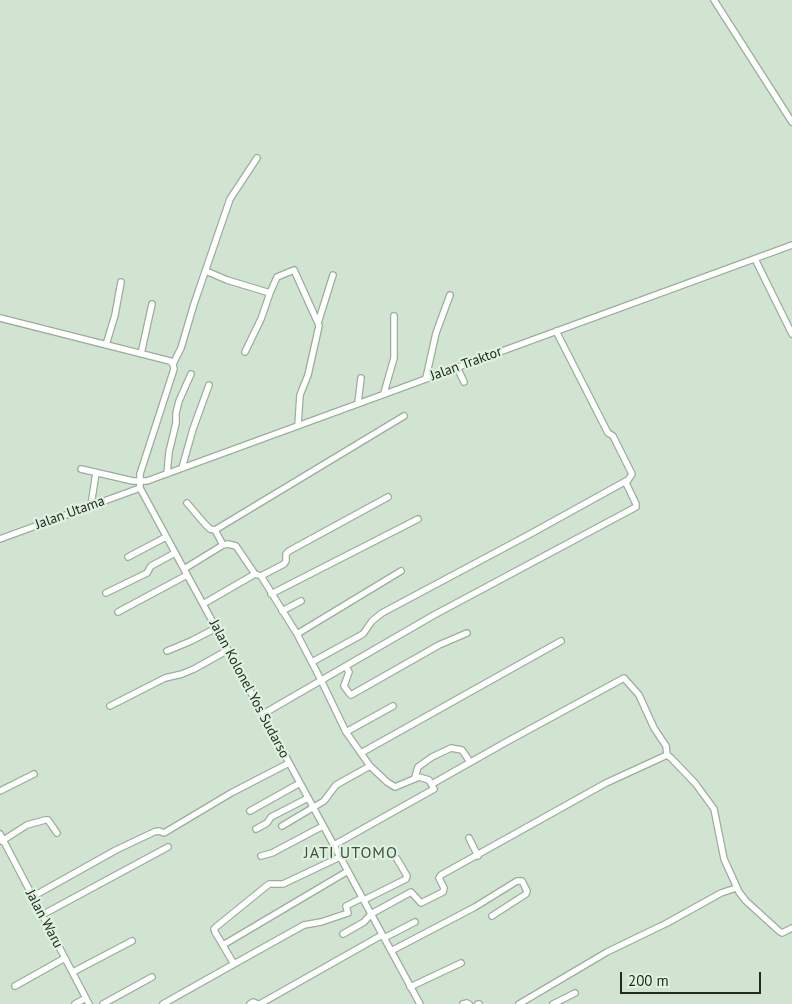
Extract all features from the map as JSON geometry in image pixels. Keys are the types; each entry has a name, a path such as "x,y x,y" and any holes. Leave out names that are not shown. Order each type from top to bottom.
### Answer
{"street":[{"path":"714,0 792,122"},
{"path":"81,469 140,485 140,474 174,369 173,364 181,348 230,199 257,158"},
{"name":"Jalan Traktor","path":"140,485 298,425 792,245"},
{"path":"754,259 792,334"},
{"path":"245,352 277,277 294,270 318,324"},
{"path":"206,271 227,280 270,293"},
{"path":"298,425 300,395 308,375 318,324 333,276"},
{"path":"106,345 115,315 121,282"},
{"path":"426,378 436,333 450,295"},
{"path":"141,354 152,304"},
{"path":"384,394 394,358 394,316"},
{"path":"0,318 170,361 173,364"},
{"path":"312,662 363,634 372,621 382,612 532,533 632,476 613,436 608,433 556,331"},
{"path":"457,367 464,382"},
{"path":"167,474 168,452 176,423 176,413 191,374"},
{"path":"358,403 361,378"},
{"path":"182,468 193,429 210,385"},
{"path":"215,530 404,416"},
{"path":"91,505 96,473"},
{"path":"263,714 522,567 635,507 637,505 626,481"},
{"name":"Jalan Utama","path":"0,539 140,485"},
{"name":"Jalan Kolonel Yos Sudarso","path":"140,485 166,537 420,1004"},
{"path":"203,604 258,575 284,564 286,554 290,551 388,497"},
{"path":"187,503 204,524 210,529 215,530 223,545"},
{"path":"271,594 418,519"},
{"path":"128,557 166,537"},
{"path":"184,568 223,545 236,546 282,611 312,662 346,732 370,766 395,787 415,777 425,778 432,784 433,790 334,845"},
{"path":"106,593 146,573 151,566 175,553"},
{"path":"296,634 401,571"},
{"path":"118,612 187,575"},
{"path":"282,611 301,601"},
{"path":"166,651 216,628"},
{"path":"346,667 349,672 344,686 348,693 352,695 439,645 466,633"},
{"path":"361,753 560,641"},
{"path":"110,706 165,678 194,669 228,650"},
{"path":"432,784 624,678 639,695 654,728 666,746 667,755"},
{"path":"346,732 394,706"},
{"path":"415,777 418,767 424,761 450,748 462,750 470,762"},
{"path":"343,934 364,922 371,914 411,892 421,903 443,892 444,888 439,878 440,875 478,856 606,784 667,755"},
{"path":"667,755 695,783 714,809 724,858 736,888 746,901 779,931 782,933 792,928"},
{"path":"32,897 116,850 154,832 164,833 231,793 289,763"},
{"path":"282,826 324,801 336,785 370,766"},
{"path":"0,791 34,774"},
{"path":"250,811 300,783"},
{"path":"256,829 267,823 271,817 308,798"},
{"path":"1,838 27,825 45,820 48,820 57,833"},
{"path":"261,856 272,853 323,826"},
{"name":"Jalan Waru","path":"1,838 87,1001"},
{"path":"469,838 478,856"},
{"path":"42,915 168,846"},
{"path":"234,964 214,929 268,884 283,884 340,857"},
{"path":"163,1004 304,925 321,922 348,913 346,906 406,879 407,876 397,859"},
{"path":"223,945 348,871"},
{"path":"391,952 517,882 522,881 527,891 526,894 492,916"},
{"path":"519,1004 607,952 736,888"},
{"path":"250,1004 255,1002 259,1004 383,936 414,922"},
{"path":"73,972 132,941"},
{"path":"15,986 65,958"},
{"path":"410,987 461,963"},
{"path":"103,1004 152,977"},
{"path":"554,1004 575,993"},
{"path":"75,1004 87,1001"},
{"path":"463,1004 469,1004"}],"district":[{"name":"JATI UTOMO","path":"351,853"}]}
